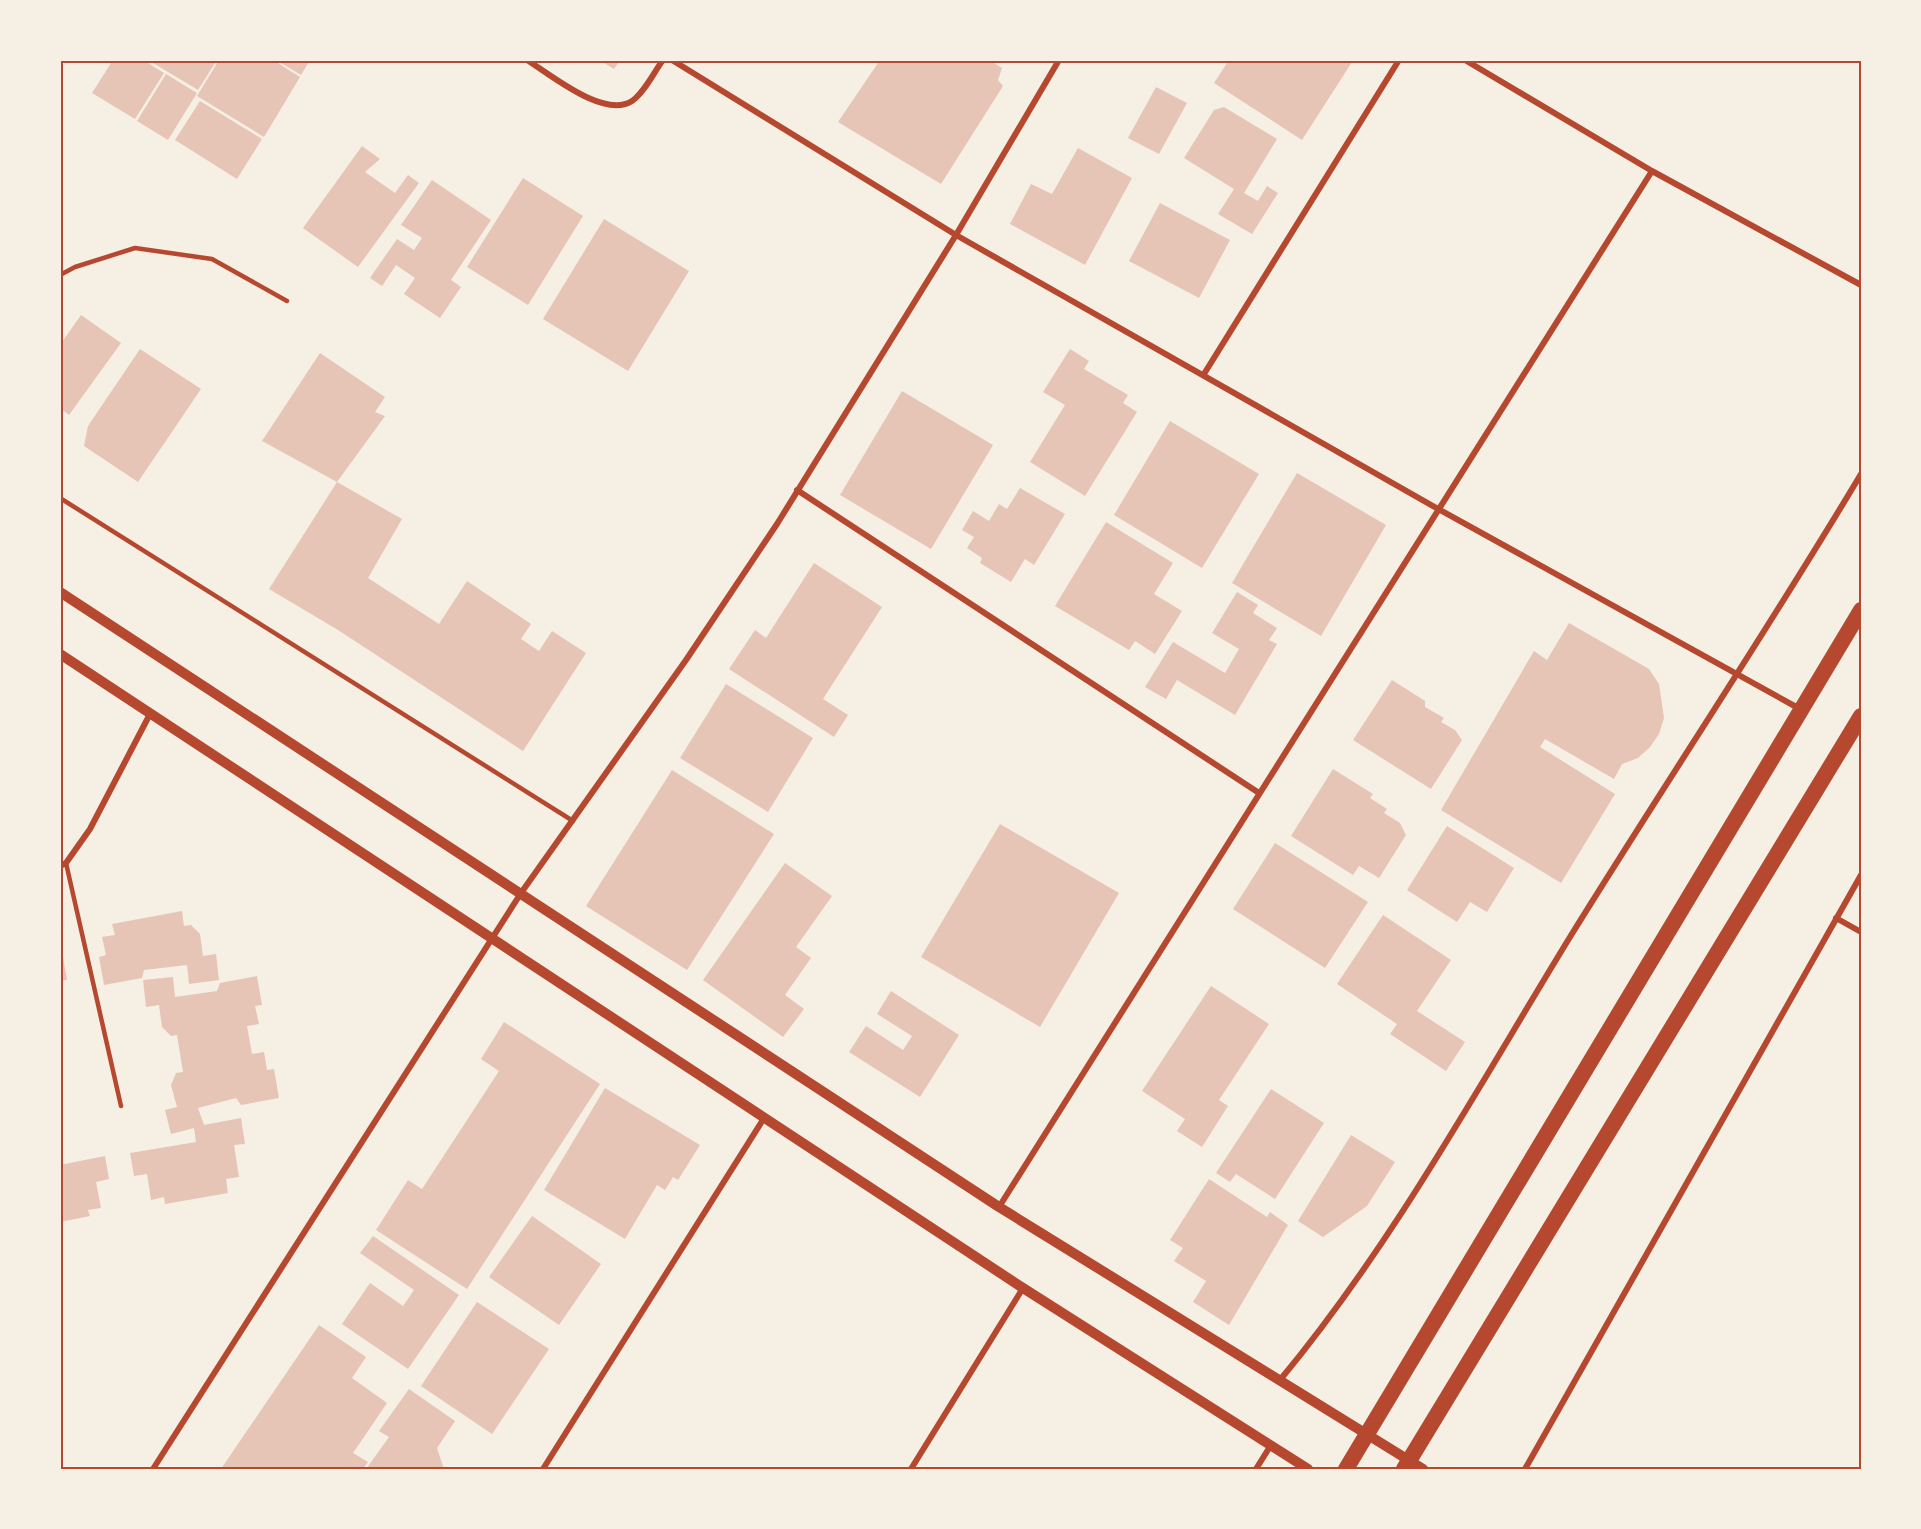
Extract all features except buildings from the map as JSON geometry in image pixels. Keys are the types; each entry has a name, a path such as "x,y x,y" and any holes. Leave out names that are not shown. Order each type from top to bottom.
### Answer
{"highway":[{"path":"1347,1469 1861,610"},
{"path":"1412,1466 1861,716"}],"street":[{"path":"527,60 594,101 618,106 633,100 663,60"},
{"path":"672,60 956,235 1440,510 1802,710"},
{"path":"153,1469 490,939 693,650 797,490 956,235 1059,60"},
{"path":"1204,374 1399,60"},
{"path":"1465,60 1652,171 1861,285"},
{"path":"999,1207 1652,171"},
{"path":"1280,1380 1330,1320 1398,1219 1565,946 1861,474"},
{"path":"797,490 1259,793"},
{"path":"60,592 999,1207 1280,1380 1412,1466"},
{"path":"60,654 1023,1288 1308,1469"},
{"path":"63,865 90,829 150,714"},
{"path":"1525,1469 1861,875"},
{"path":"1836,918 1861,932"},
{"path":"543,1469 764,1118"},
{"path":"911,1469 1023,1288"},
{"path":"1256,1469 1271,1445"}],"lane":[{"path":"60,275 75,267 135,248 212,259 287,302"},
{"path":"60,498 573,821"},
{"path":"63,865 121,1107"}]}
